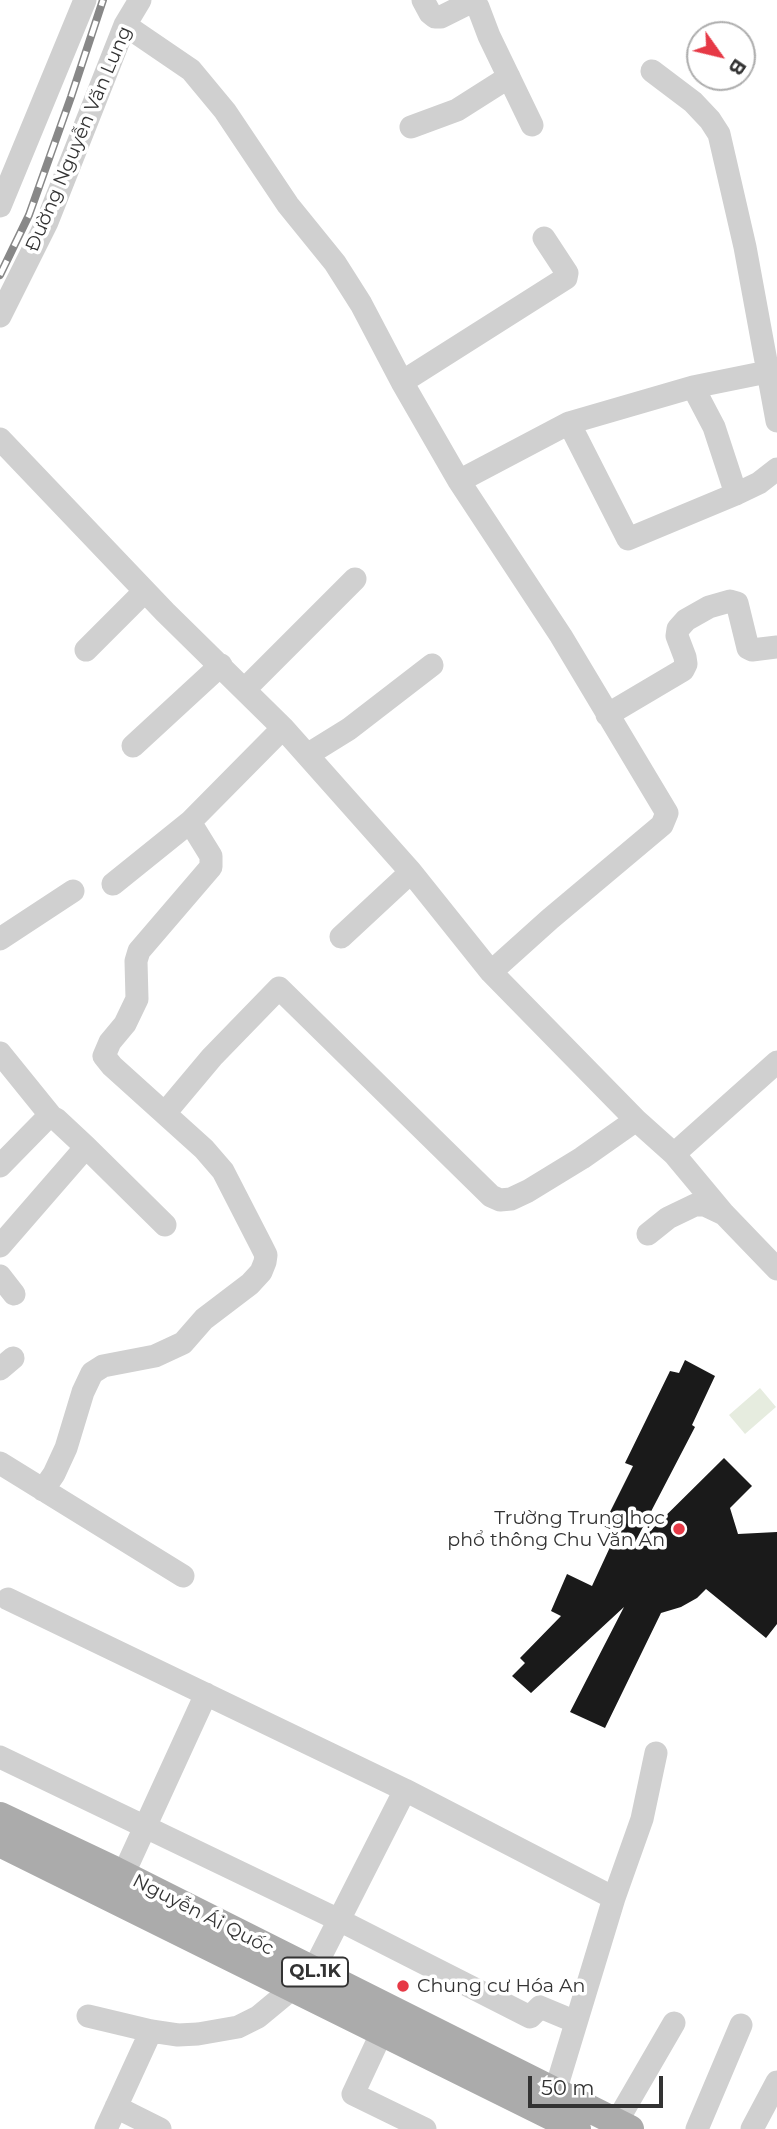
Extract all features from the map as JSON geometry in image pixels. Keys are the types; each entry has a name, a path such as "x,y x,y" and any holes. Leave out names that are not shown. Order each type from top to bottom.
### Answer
{"main road":[{"name":"Nguyễn Ái Quốc","path":"0,1816 123,1875 303,1979 382,2032 574,2128"},
{"name":"Nguyễn Ái Quốc","path":"0,1843 555,2092 623,2126"}],"street":[{"path":"0,206 85,0"},
{"name":"Đường Nguyễn Văn Lung","path":"0,316 47,222 125,25 140,0"},
{"path":"423,0 435,17 441,17 469,3 478,7 532,125"},
{"path":"125,25 191,70 225,111 288,205 335,263 361,304 402,382 460,481 561,636 667,813 665,820 624,858 491,972"},
{"path":"652,71 693,102 719,134 745,247 777,421"},
{"path":"411,127 457,110 509,77"},
{"path":"402,382 566,278 567,273 544,238"},
{"path":"460,481 569,423 693,387 767,373"},
{"path":"693,387 714,427 736,494"},
{"path":"569,423 628,539 736,494 759,483 777,469"},
{"path":"0,439 145,591 283,728 411,872 491,972 636,1120 674,1154 724,1214 777,1269"},
{"path":"245,689 355,579"},
{"path":"86,649 145,591"},
{"path":"607,715 683,670 686,664 677,636 678,629 686,620 709,607 730,601 737,603 748,648 752,650 777,647"},
{"path":"307,755 349,729 432,664"},
{"path":"133,746 221,665"},
{"path":"113,884 190,822 283,728"},
{"path":"43,1489 54,1474 66,1448 82,1392 92,1373 103,1366 155,1356 183,1343 204,1319 250,1284 261,1272 265,1262 266,1255 223,1171 204,1149 111,1066 104,1056 110,1042 125,1024 137,999 136,961 139,951 211,867 211,856 190,822"},
{"path":"341,937 411,872"},
{"path":"0,939 73,891"},
{"path":"165,1113 212,1057 279,988 491,1196 500,1200 511,1199 528,1191 636,1120"},
{"path":"0,1053 51,1116 165,1224"},
{"path":"674,1154 777,1062"},
{"path":"0,1166 51,1116"},
{"path":"0,1246 86,1147"},
{"path":"648,1234 668,1218 695,1205 705,1205 724,1214"},
{"path":"0,1463 183,1576"},
{"path":"8,1600 405,1790 614,1898"},
{"path":"123,1875 206,1694"},
{"path":"555,2092 614,1898 642,1819 656,1752"},
{"path":"0,1758 339,1920 530,2017 540,2007 576,2022"},
{"path":"88,2016 178,2035 238,2027 258,2017 303,1979 339,1920 405,1790"},
{"path":"623,2126 674,2023"},
{"path":"697,2129 741,2025"},
{"path":"106,2129 150,2031"},
{"path":"382,2032 353,2094 425,2129"},
{"path":"752,2129 777,2082"},
{"path":"116,2107 160,2129"}],"shaded area":[{"path":"760,1388 776,1407 745,1434 729,1415"}],"building":[{"path":"685,1360 715,1376 692,1425 695,1427 631,1550 724,1458 752,1486 730,1508 738,1534 777,1532 777,1624 766,1638 706,1589 681,1607 661,1613 605,1728 570,1712 624,1607 531,1693 512,1676 525,1663 520,1658 561,1616 551,1611 567,1574 592,1586 617,1532 603,1526 633,1466 625,1463 670,1371 679,1373"}],"railway":[{"path":"0,275 29,215 103,0"}],"place":[{"name":"Trường Trung học phổ thông Chu Văn An","path":"679,1529"},
{"name":"Chung cư Hóa An","path":"403,1986"}]}
